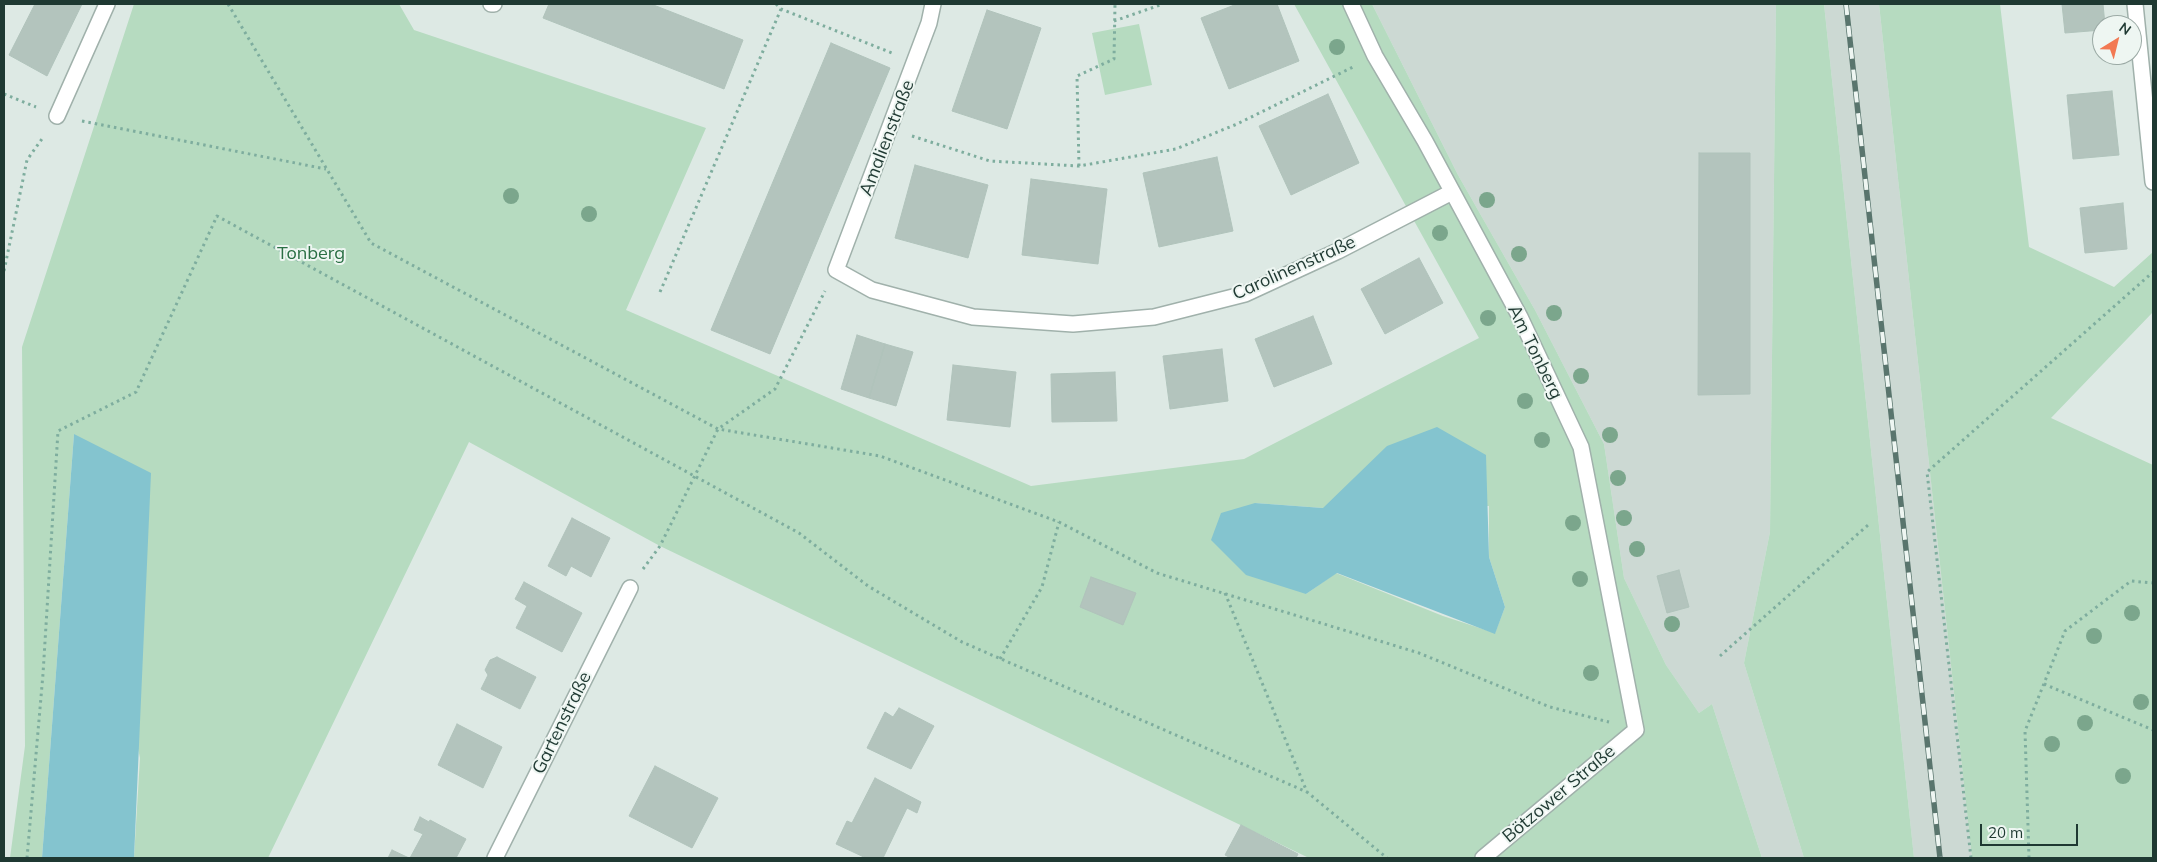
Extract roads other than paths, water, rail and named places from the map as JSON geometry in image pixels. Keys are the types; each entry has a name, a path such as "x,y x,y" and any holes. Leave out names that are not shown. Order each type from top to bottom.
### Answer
{"street":[{"path":"58,116 107,4"},
{"name":"Amalienstraße","path":"836,270 915,62 929,23 933,4"},
{"name":"Am Tonberg","path":"1351,4 1375,56 1452,192 1520,318 1581,447 1636,730"},
{"path":"2135,4 2153,182"},
{"name":"Carolinenstraße","path":"836,270 872,290 973,317 1073,324 1154,317 1245,294 1338,251 1452,192"},
{"name":"Gartenstraße","path":"495,858 630,588"},
{"name":"Bötzower Straße","path":"1483,858 1636,730"}],"water":[{"path":"1437,427 1486,455 1489,557 1505,607 1495,634 1337,573 1306,594 1246,575 1211,540 1221,513 1255,503 1323,508 1387,446"},
{"path":"74,434 151,473 134,858 42,858"}],"railway":[{"path":"1846,4 1940,858"}],"park label":[{"name":"Tonberg","path":"311,254"}]}
